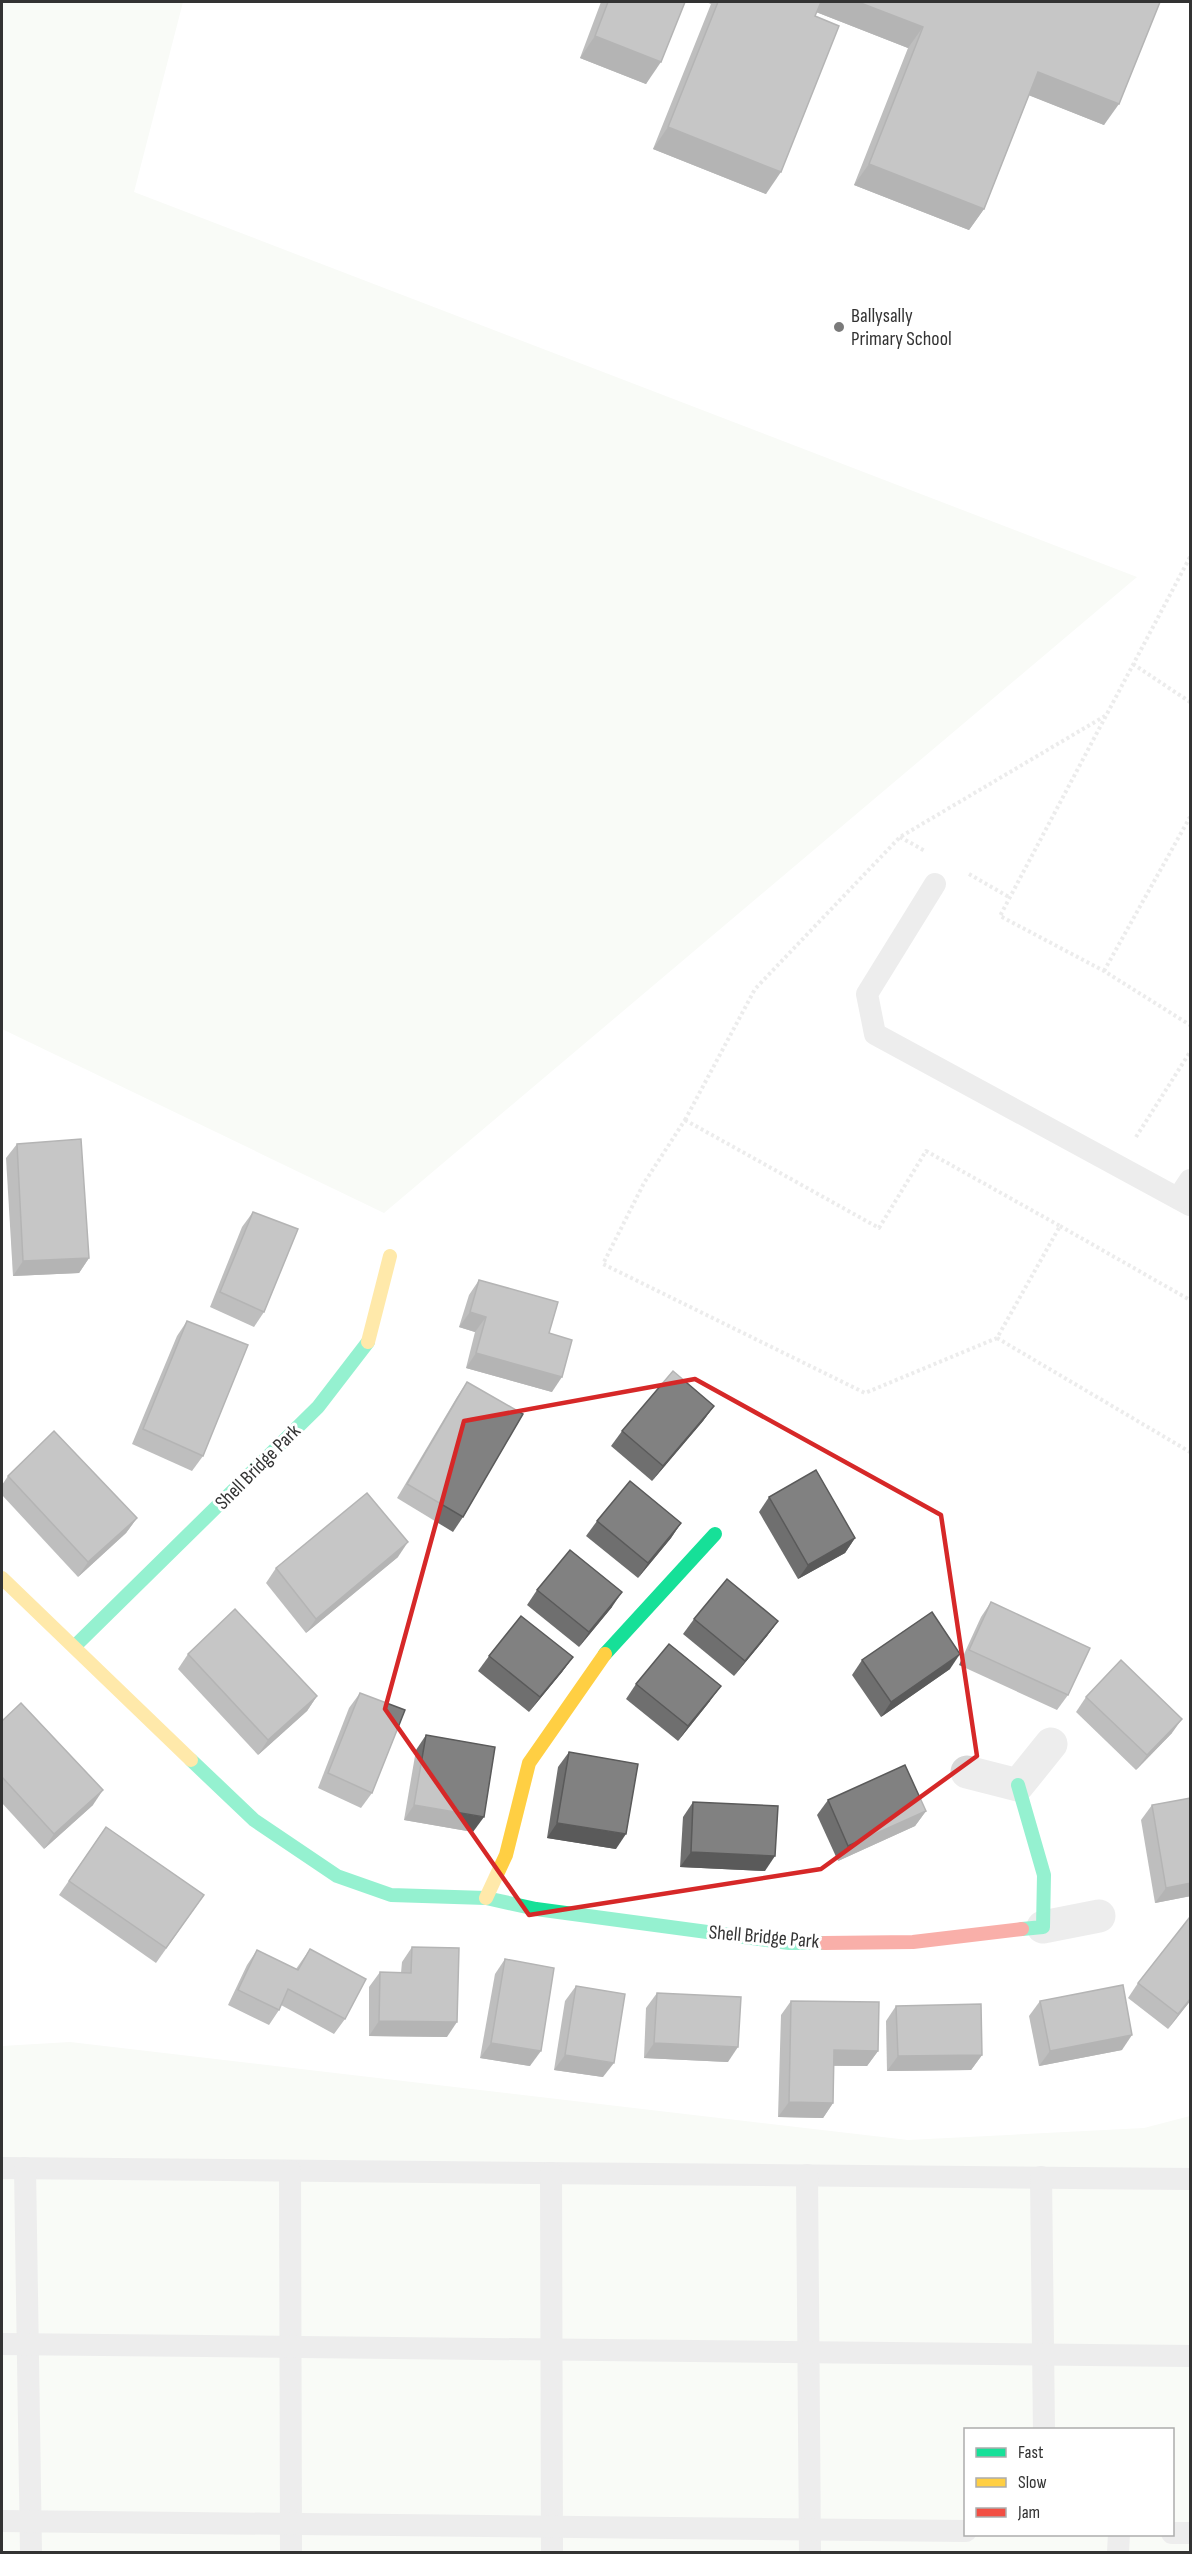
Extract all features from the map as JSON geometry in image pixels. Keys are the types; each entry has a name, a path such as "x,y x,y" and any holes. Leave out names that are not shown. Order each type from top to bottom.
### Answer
{"street":[{"name":"Shell Bridge Park","path":"75,1646 318,1407 370,1340 390,1256"},
{"path":"486,1898 506,1855 529,1763 600,1659 715,1534"},
{"name":"Shell Bridge Park","path":"2,1578 254,1820 337,1876 391,1895 486,1898 536,1909 789,1943 913,1942 1043,1927 1099,1916"},
{"path":"1018,1785 1051,1744"},
{"path":"967,1772 1018,1785"},
{"path":"1018,1785 1044,1875 1043,1927"}],"lane":[{"path":"935,884 867,994 875,1034 1118,1165 1186,1194"},
{"path":"2,2168 1191,2179"},
{"path":"25,2168 31,2553"},
{"path":"290,2171 291,2553"},
{"path":"551,2173 552,2553"},
{"path":"807,2175 810,2553"},
{"path":"1041,2177 1044,2428"},
{"path":"2,2344 1191,2356"},
{"path":"2,2521 964,2531"},
{"path":"1174,2533 1191,2533"},
{"path":"1119,2536 1119,2553"}],"path":[{"path":"1191,557 1000,916 1104,971 1191,1025"},
{"path":"1133,664 1191,702"},
{"path":"1060,1226 997,1338 865,1393 603,1264 644,1183 685,1120 755,989 900,837 1106,715"},
{"path":"1104,971 1191,817"},
{"path":"1118,1165 1191,1052"},
{"path":"685,1120 879,1228 926,1151 1191,1300"},
{"path":"997,1338 1191,1452"}],"highlighted area":[{"path":"695,1379 941,1515 977,1756 821,1869 529,1915 385,1709 464,1421"}],"shaded area":[{"path":"2,2 183,2 134,192 1137,577 384,1213 2,1029"},
{"path":"70,2042 908,2140 1144,2128 1190,2116 1190,2552 2,2552 2,2046"}],"building":[{"path":"608,2 685,2 661,62 595,36"},
{"path":"718,2 821,2 815,16 839,26 781,172 668,127"},
{"path":"858,2 1160,2 1119,104 1038,72 984,209 869,164 923,27"},
{"path":"81,1139 89,1258 23,1261 17,1144"},
{"path":"253,1212 298,1229 264,1312 220,1292"},
{"path":"479,1280 558,1302 549,1333 572,1340 562,1377 476,1353 486,1317 470,1312"},
{"path":"187,1321 248,1345 203,1456 143,1429"},
{"path":"673,1371 714,1406 663,1466 622,1431"},
{"path":"467,1382 523,1414 463,1517 407,1484"},
{"path":"54,1431 137,1518 88,1562 8,1476"},
{"path":"816,1470 855,1538 808,1565 769,1497"},
{"path":"630,1481 681,1523 648,1563 597,1521"},
{"path":"367,1493 408,1542 316,1619 276,1568"},
{"path":"570,1550 622,1592 589,1632 537,1590"},
{"path":"727,1579 778,1621 745,1661 694,1619"},
{"path":"991,1602 1090,1648 1068,1695 969,1650"},
{"path":"235,1609 317,1696 268,1740 188,1654"},
{"path":"932,1612 960,1654 891,1702 862,1660"},
{"path":"521,1616 573,1657 540,1697 489,1656"},
{"path":"669,1644 721,1686 688,1726 636,1684"},
{"path":"1121,1660 1182,1719 1147,1755 1086,1697"},
{"path":"360,1693 405,1710 372,1793 328,1773"},
{"path":"21,1703 103,1790 54,1834 2,1777 2,1721"},
{"path":"426,1735 495,1747 484,1817 414,1805"},
{"path":"569,1752 638,1764 626,1834 557,1823"},
{"path":"905,1765 926,1811 848,1846 828,1800"},
{"path":"1191,1798 1191,1883 1166,1888 1152,1805"},
{"path":"693,1802 778,1806 775,1856 691,1852"},
{"path":"106,1827 204,1895 166,1948 69,1881"},
{"path":"1190,1917 1191,1998 1178,2014 1138,1983"},
{"path":"412,1947 459,1948 457,2022 379,2021 380,1972 411,1973"},
{"path":"310,1949 366,1979 345,2019 288,1989 279,2010 238,1990 257,1950 298,1970"},
{"path":"505,1959 554,1968 541,2051 491,2043"},
{"path":"1123,1985 1132,2035 1050,2051 1040,2001"},
{"path":"576,1986 625,1994 614,2063 565,2055"},
{"path":"657,1993 741,1997 738,2047 654,2043"},
{"path":"791,2001 879,2002 878,2051 834,2050 833,2103 789,2102"},
{"path":"981,2004 982,2055 898,2056 896,2006"}],"traffic: fast":[{"path":"75,1646 318,1407 368,1342"},
{"path":"605,1654 715,1534"},
{"path":"191,1760 254,1820 337,1876 391,1895 486,1898 536,1909 789,1943 824,1943"},
{"path":"1018,1785 1044,1875 1043,1927 1022,1929"}],"traffic: slow":[{"path":"368,1342 390,1256"},
{"path":"2,1578 191,1760"},
{"path":"486,1898 506,1855 529,1763 605,1654"}],"traffic: jam":[{"path":"824,1943 913,1942 1022,1929"}],"place":[{"name":"Ballysally Primary School","path":"839,327"}]}
